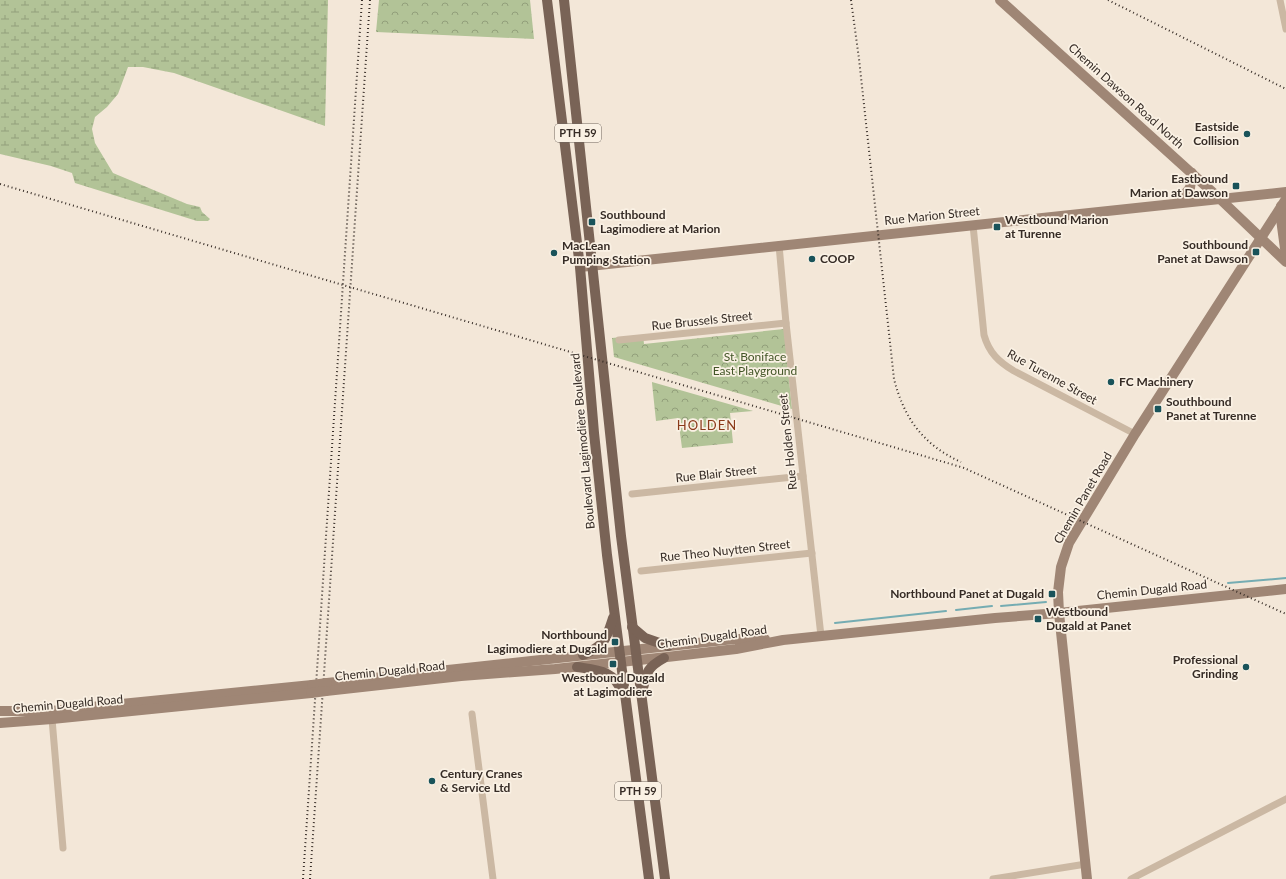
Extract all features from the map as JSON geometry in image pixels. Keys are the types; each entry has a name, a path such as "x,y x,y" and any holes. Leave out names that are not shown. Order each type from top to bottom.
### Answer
{"main road":[{"name":"Boulevard Lagimodière Boulevard","path":"547,0 580,267 595,440 614,614 649,879"},
{"name":"PTH 59","path":"564,0 632,627 665,879"},
{"path":"583,655 602,644 608,634 614,614"},
{"path":"632,627 645,638 668,646"},
{"path":"641,694 646,673 654,663 664,658"},
{"path":"577,667 599,671 612,676 620,687 626,703"}],"street":[{"name":"Chemin Dawson Road North","path":"1000,0 1192,173 1286,262"},
{"path":"1280,0 1286,29"},
{"path":"1178,202 1190,188 1192,173"},
{"name":"Rue Marion Street","path":"580,267 1178,202 1286,192"},
{"path":"1284,202 1281,219 1286,256"},
{"name":"Chemin Panet Road","path":"1087,879 1059,613 1058,592 1061,567 1069,543 1135,434 1284,202"},
{"name":"Rue Turenne Street","path":"973,225 984,335 994,356 1002,364 1014,371 1135,434"},
{"name":"Rue Holden Street","path":"779,245 786,323 821,636"},
{"name":"Rue Brussels Street","path":"619,340 786,323"},
{"name":"Rue Blair Street","path":"632,494 803,476"},
{"name":"Rue Theo Nuytten Street","path":"640,571 812,553"},
{"name":"Chemin Dugald Road","path":"327,687 636,661 736,649 783,640 1286,589"},
{"name":"Chemin Dugald Road","path":"0,723 52,719 311,689 619,651 734,639 783,640"},
{"name":"Chemin Dugald Road","path":"0,711 51,711 311,689"},
{"path":"472,714 493,879"},
{"path":"52,719 63,848"},
{"path":"1131,879 1286,799"},
{"path":"993,879 1086,864"}],"green space":[{"path":"0,0 328,0 325,126 174,73 143,67 128,67 118,94 107,107 95,117 92,129 95,143 113,173 187,204 200,207 202,212 210,219 208,221 197,221 75,183 72,173 51,166 0,154"},
{"path":"379,0 530,0 534,39 376,32"},
{"name":"St. Boniface East Playground","path":"784,329 792,409 614,357 612,338 643,335 644,344"},
{"path":"652,382 753,411 730,413 733,443 682,448 678,418 656,421"}],"waterway":[{"path":"1228,583 1286,578"},
{"path":"1001,606 1046,602"},
{"path":"956,610 992,606"},
{"path":"835,623 946,611"}],"railway":[{"path":"303,879 362,0"},
{"path":"310,879 370,0"},
{"path":"851,0 859,59 894,379 903,406 917,429 936,447 961,462"},
{"path":"1108,0 1286,89"},
{"path":"0,184 964,468 1286,614"}],"place":[{"name":"Eastside Collision","path":"1247,134"},
{"name":"Eastbound Marion at Dawson","path":"1236,186"},
{"name":"Southbound Lagimodiere at Marion","path":"592,222"},
{"name":"Westbound Marion at Turenne","path":"997,227"},
{"name":"Southbound Panet at Dawson","path":"1256,252"},
{"name":"MacLean Pumping Station","path":"554,253"},
{"name":"COOP","path":"812,259"},
{"name":"FC Machinery","path":"1111,382"},
{"name":"Southbound Panet at Turenne","path":"1158,409"},
{"name":"Northbound Panet at Dugald","path":"1052,594"},
{"name":"Westbound Dugald at Panet","path":"1038,619"},
{"name":"Northbound Lagimodiere at Dugald","path":"615,642"},
{"name":"Westbound Dugald at Lagimodiere","path":"613,664"},
{"name":"Professional Grinding","path":"1246,667"},
{"name":"Century Cranes & Service Ltd","path":"432,781"}],"district":[{"name":"HOLDEN","path":"707,425"}]}
